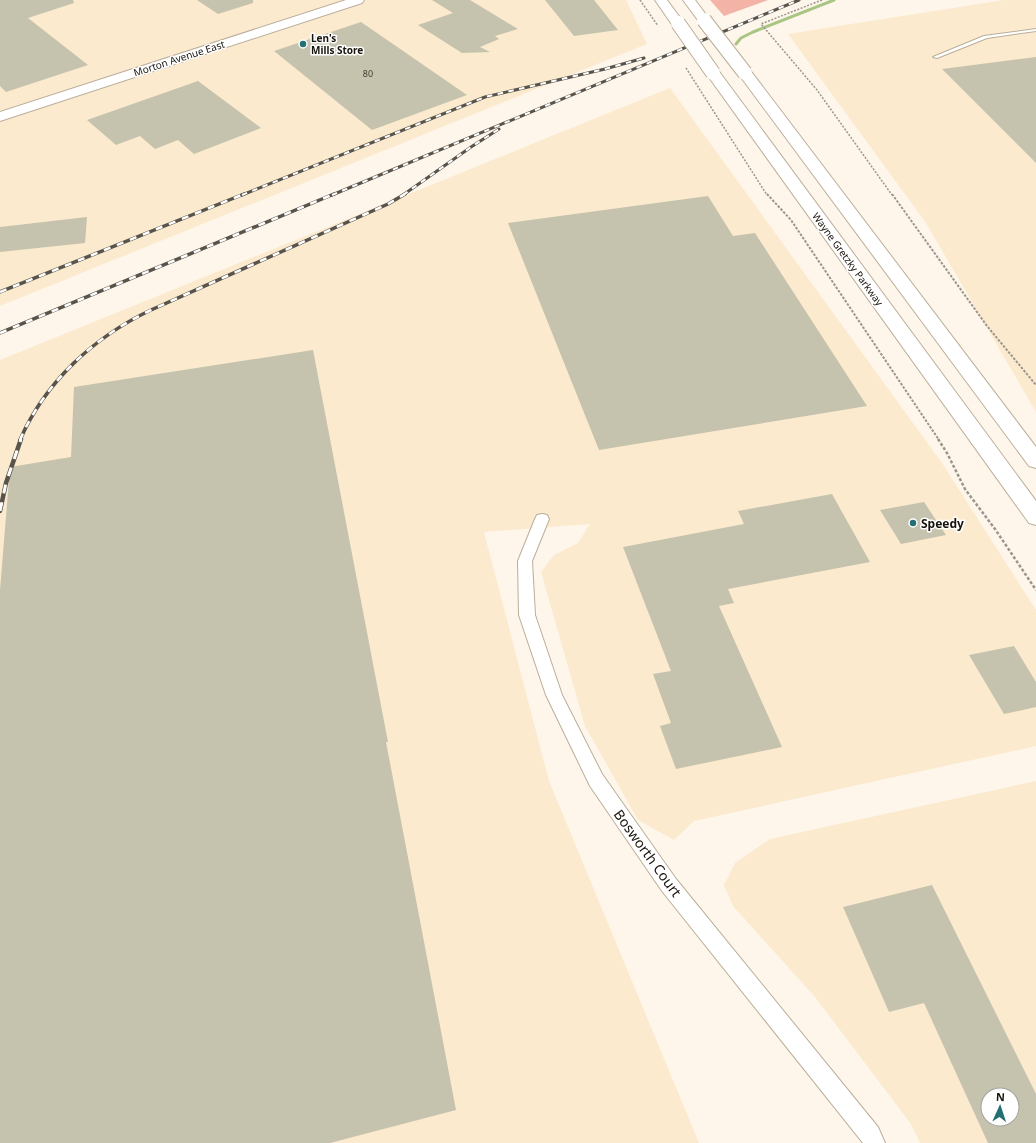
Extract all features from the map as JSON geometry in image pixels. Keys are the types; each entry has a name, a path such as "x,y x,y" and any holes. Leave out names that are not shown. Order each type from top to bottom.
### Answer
{"main road":[{"name":"Wayne Gretzky Parkway","path":"662,0 713,73 1036,517"},
{"path":"689,0 1036,461"},
{"name":"Morton Avenue East","path":"0,117 352,1"}],"street":[{"name":"Bosworth Court","path":"542,519 525,561 527,614 554,695 596,780 669,885 870,1135 874,1143"}],"lane":[{"path":"936,57 986,37 1036,30"}],"path":[{"path":"640,0 658,26"},
{"path":"822,0 761,24 817,90 987,326 1036,386"},
{"path":"686,68 768,196 791,220 947,453 965,489 995,529 1036,590"}],"shaded area":[{"path":"0,0 626,0 647,44 0,306"},
{"path":"710,0 768,0 724,16"},
{"path":"1004,0 1036,0 1036,412 926,223 788,34"},
{"path":"670,88 942,463 1036,610 1036,746 694,821 674,840 638,820 585,726 541,572 554,555 578,543 590,524 484,532 549,781 699,1143 0,1143 0,360"},
{"path":"1036,781 1036,1143 920,1143 911,1124 815,997 733,906 724,885 735,863 770,839"}],"building":[{"path":"0,0 73,0 74,3 28,18 88,65 6,92 0,86"},
{"path":"197,0 253,0 253,3 218,14"},
{"path":"432,0 470,0 518,29 495,36 499,39 480,47 490,52 462,53 418,25 453,13"},
{"path":"545,0 594,0 618,30 574,36"},
{"path":"361,22 467,95 372,130 274,51"},
{"path":"1036,57 1036,163 942,69"},
{"path":"198,81 261,128 194,154 178,140 155,149 140,136 116,145 87,120"},
{"path":"708,196 733,236 755,233 867,406 599,450 508,223"},
{"path":"87,217 85,243 0,252 0,227"},
{"path":"313,350 388,742 386,742 456,1110 330,1143 0,1143 0,590 10,467 71,457 74,387"},
{"path":"832,494 870,562 728,589 734,603 719,606 782,747 676,769 660,726 671,723 653,674 671,671 623,547 744,524 738,511"},
{"name":"Speedy","path":"924,502 946,535 901,544 880,510"},
{"path":"1014,646 1036,682 1036,707 1004,714 969,655"},
{"path":"932,885 1036,1094 1036,1143 988,1143 981,1127 1020,1127 1020,1087 980,1087 980,1126 924,1003 889,1012 843,907"}],"waterway":[{"path":"736,44 741,38 753,32 834,0"}],"railway":[{"path":"332,195 799,0"},
{"path":"242,195 485,97 605,69 644,58"},
{"path":"403,195 499,129"},
{"path":"0,292 244,194"},
{"path":"0,333 334,194"},
{"path":"20,440 30,419 57,380 91,348 130,321 151,310 388,204 405,194"},
{"path":"0,511 6,483 21,439"}],"place":[{"name":"Len's Mills Store","path":"303,44"},
{"name":"Speedy","path":"913,523"}]}
